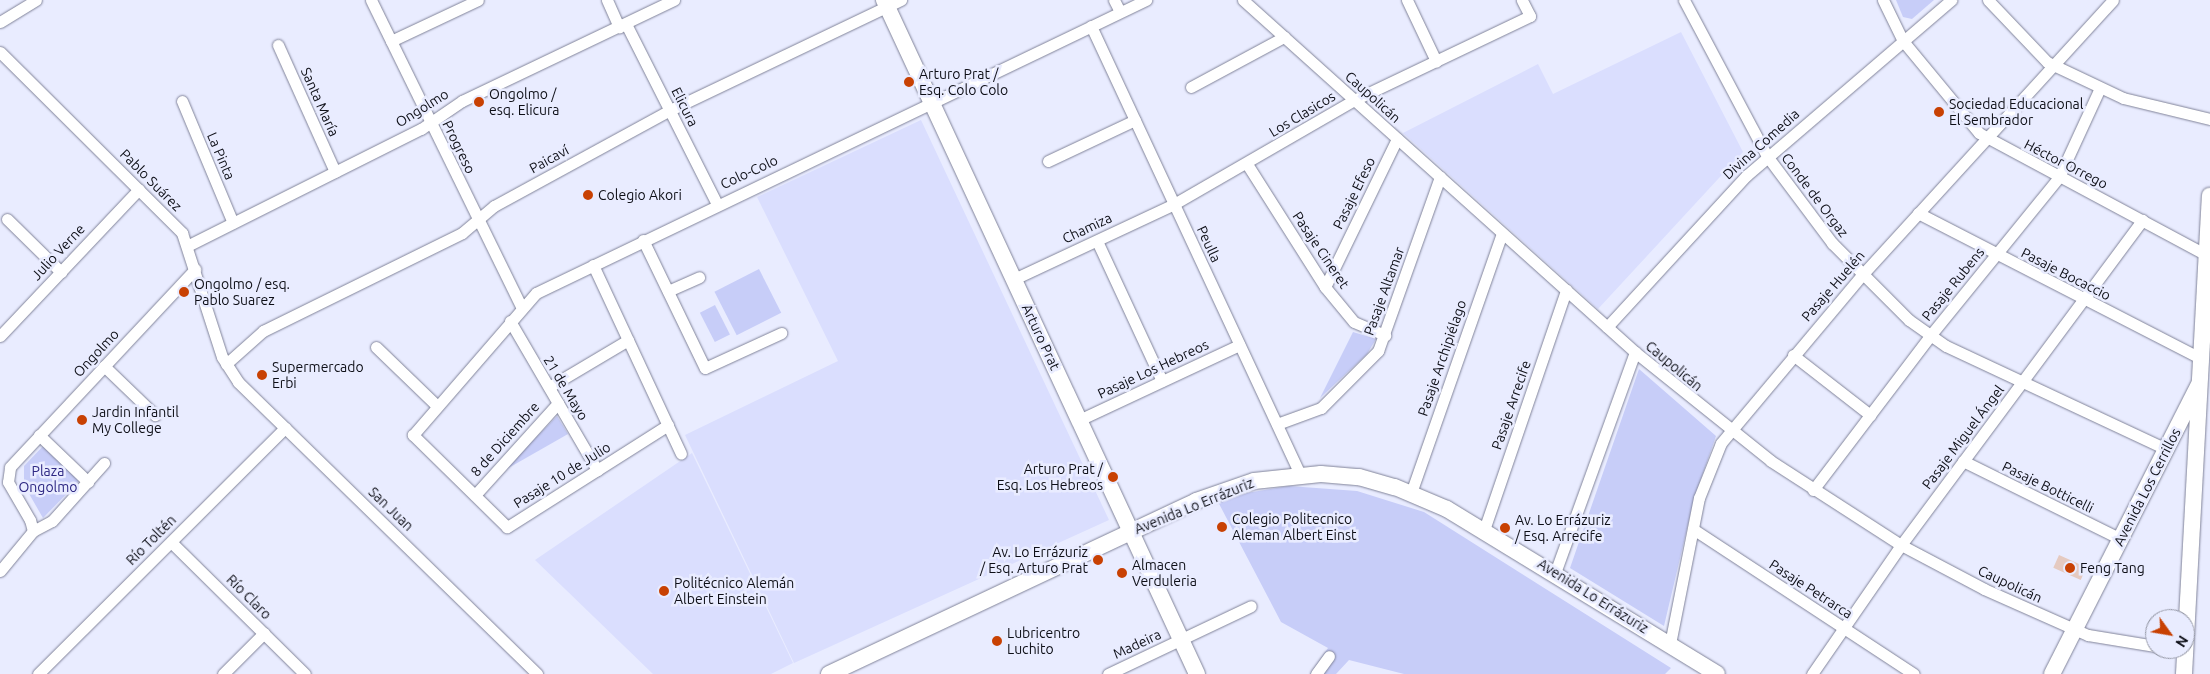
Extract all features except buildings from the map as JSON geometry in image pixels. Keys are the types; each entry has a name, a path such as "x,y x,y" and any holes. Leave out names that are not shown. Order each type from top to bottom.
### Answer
{"main road":[{"name":"Arturo Prat","path":"890,2 931,102 1197,674"},
{"path":"2187,609 2210,196"},
{"name":"Avenida Los Cerrillos","path":"2052,674 2201,379"},
{"name":"Avenida Lo Errázuriz","path":"832,673 1131,530 1238,486 1300,474 1359,477 1411,493 1484,530 1717,674"},
{"path":"2184,674 2185,659"}],"street":[{"path":"0,22 36,0"},
{"name":"Progreso","path":"371,0 520,306"},
{"path":"391,41 456,5 478,0"},
{"name":"Elicura","path":"607,0 670,110 717,204"},
{"path":"1114,0 1120,12"},
{"name":"Colo-Colo","path":"413,435 510,321 520,306 536,293 717,204 1146,0"},
{"name":"Caupolicán","path":"1243,0 1635,352 1730,430 1813,490 1901,545 1984,589 2074,630 2114,642 2145,645"},
{"path":"1407,0 1436,61"},
{"name":"Los Clasicos","path":"1174,204 1247,164 1354,100 1530,16 1522,0"},
{"name":"Conde de Orgaz","path":"1684,0 1767,156 1832,243 1862,275 1929,336 2166,450"},
{"name":"Héctor Orrego","path":"1883,0 1903,41 1966,120 1986,139 2208,256"},
{"name":"Divina Comedia","path":"1607,327 1767,156 1951,0"},
{"path":"1988,0 2039,57 2053,66 2136,102 2210,119"},
{"name":"Pasaje Huelén","path":"1670,644 1692,529 1708,469 1730,430 1862,275 2113,0"},
{"name":"Ongolmo","path":"187,246 430,122 462,101 671,1"},
{"name":"Paicaví","path":"226,364 263,332 462,233 494,206 670,110 890,2"},
{"name":"Peulla","path":"1091,26 1300,474"},
{"path":"1191,87 1284,37"},
{"name":"Santa María","path":"278,45 335,172"},
{"name":"Pablo Suárez","path":"0,52 177,226 187,246 226,364"},
{"name":"Pasaje Rubens","path":"1813,490 1929,336 2059,177 2100,88"},
{"name":"La Pinta","path":"182,101 233,223"},
{"path":"1048,161 1135,120"},
{"name":"Pasaje Efeso","path":"1325,287 1397,139"},
{"name":"Pasaje Cineret","path":"1247,164 1325,287 1354,322 1385,334"},
{"name":"Pasaje Altamar","path":"1277,424 1321,408 1367,363 1385,334 1440,177"},
{"name":"Julio Verne","path":"0,336 139,189"},
{"name":"Chamiza","path":"1014,279 1174,204"},
{"name":"Pasaje Bocaccio","path":"1918,213 1996,255 2202,359"},
{"path":"7,219 61,272"},
{"name":"Pasaje Miguel Ángel","path":"1812,674 1842,627 1901,545 2142,220"},
{"name":"Pasaje Archipiélago","path":"1411,493 1502,233"},
{"path":"643,240 705,368 781,333"},
{"path":"1097,240 1162,381"},
{"path":"593,265 681,454"},
{"name":"Ongolmo","path":"33,531 7,475 10,467 195,269"},
{"path":"668,291 699,277"},
{"name":"Pasaje Arrecife","path":"1484,530 1566,290"},
{"name":"21 de Mayo","path":"510,321 597,470"},
{"path":"549,387 628,340"},
{"name":"Pasaje Los Hebreos","path":"1079,420 1239,345"},
{"path":"376,346 437,406"},
{"path":"1555,573 1635,352"},
{"path":"1793,355 1870,415"},
{"name":"San Juan","path":"226,364 238,382 537,674"},
{"path":"104,366 155,415"},
{"name":"8 de Diciembre","path":"475,495 558,403"},
{"name":"Pasaje 10 de Julio","path":"413,435 507,527 668,426"},
{"name":"Río Toltén","path":"38,674 285,428"},
{"path":"39,435 88,482"},
{"name":"Pasaje Botticelli","path":"1963,461 2121,539"},
{"path":"0,571 33,531 48,524 104,464"},
{"name":"Pasaje Petrarca","path":"1692,529 1914,674"},
{"name":"Río Claro","path":"171,542 305,674"},
{"name":"Madeira","path":"1108,674 1251,606"},
{"path":"222,674 264,633"},
{"path":"1316,674 1329,656"}],"shaded area":[{"path":"1681,32 1743,152 1598,309 1403,133 1538,64 1553,94"},
{"path":"921,120 1109,520 794,663 685,435 838,361 757,197"},
{"name":"Politécnico Alemán Albert Einstein","path":"692,453 793,663 771,674 653,674 535,560"}],"green space":[{"path":"1896,0 1934,0 1912,19 1903,17"},
{"path":"759,269 781,313 737,335 714,292"},
{"path":"715,305 730,334 715,342 700,313"},
{"path":"1353,332 1376,339 1367,354 1320,398"},
{"path":"1639,369 1716,436 1694,499 1664,626 1570,568"},
{"path":"557,416 568,434 503,471"},
{"name":"Plaza Ongolmo","path":"45,444 80,480 43,518 24,485 24,466"},
{"path":"1289,486 1357,491 1424,512 1671,668 1665,674 1404,674 1349,660 1336,674 1310,674 1328,648 1281,622 1216,498"}],"place":[{"name":"Arturo Prat / Esq. Colo Colo","path":"909,82"},
{"name":"Ongolmo / esq. Elicura","path":"479,102"},
{"name":"Sociedad Educacional El Sembrador","path":"1939,112"},
{"name":"Colegio Akori","path":"588,195"},
{"name":"Ongolmo / esq. Pablo Suarez","path":"184,292"},
{"name":"Supermercado Erbi","path":"262,375"},
{"name":"Jardin Infantil My College","path":"82,420"},
{"name":"Arturo Prat / Esq. Los Hebreos","path":"1113,477"},
{"name":"Colegio Politecnico Aleman Albert Einst","path":"1222,527"},
{"name":"Av. Lo Errázuriz / Esq. Arrecife","path":"1505,528"},
{"name":"Av. Lo Errázuriz / Esq. Arturo Prat","path":"1098,560"},
{"name":"Feng Tang","path":"2070,568"},
{"name":"Almacen Verduleria","path":"1122,573"},
{"name":"Politécnico Alemán Albert Einstein","path":"664,591"},
{"name":"Lubricentro Luchito","path":"997,641"}]}
